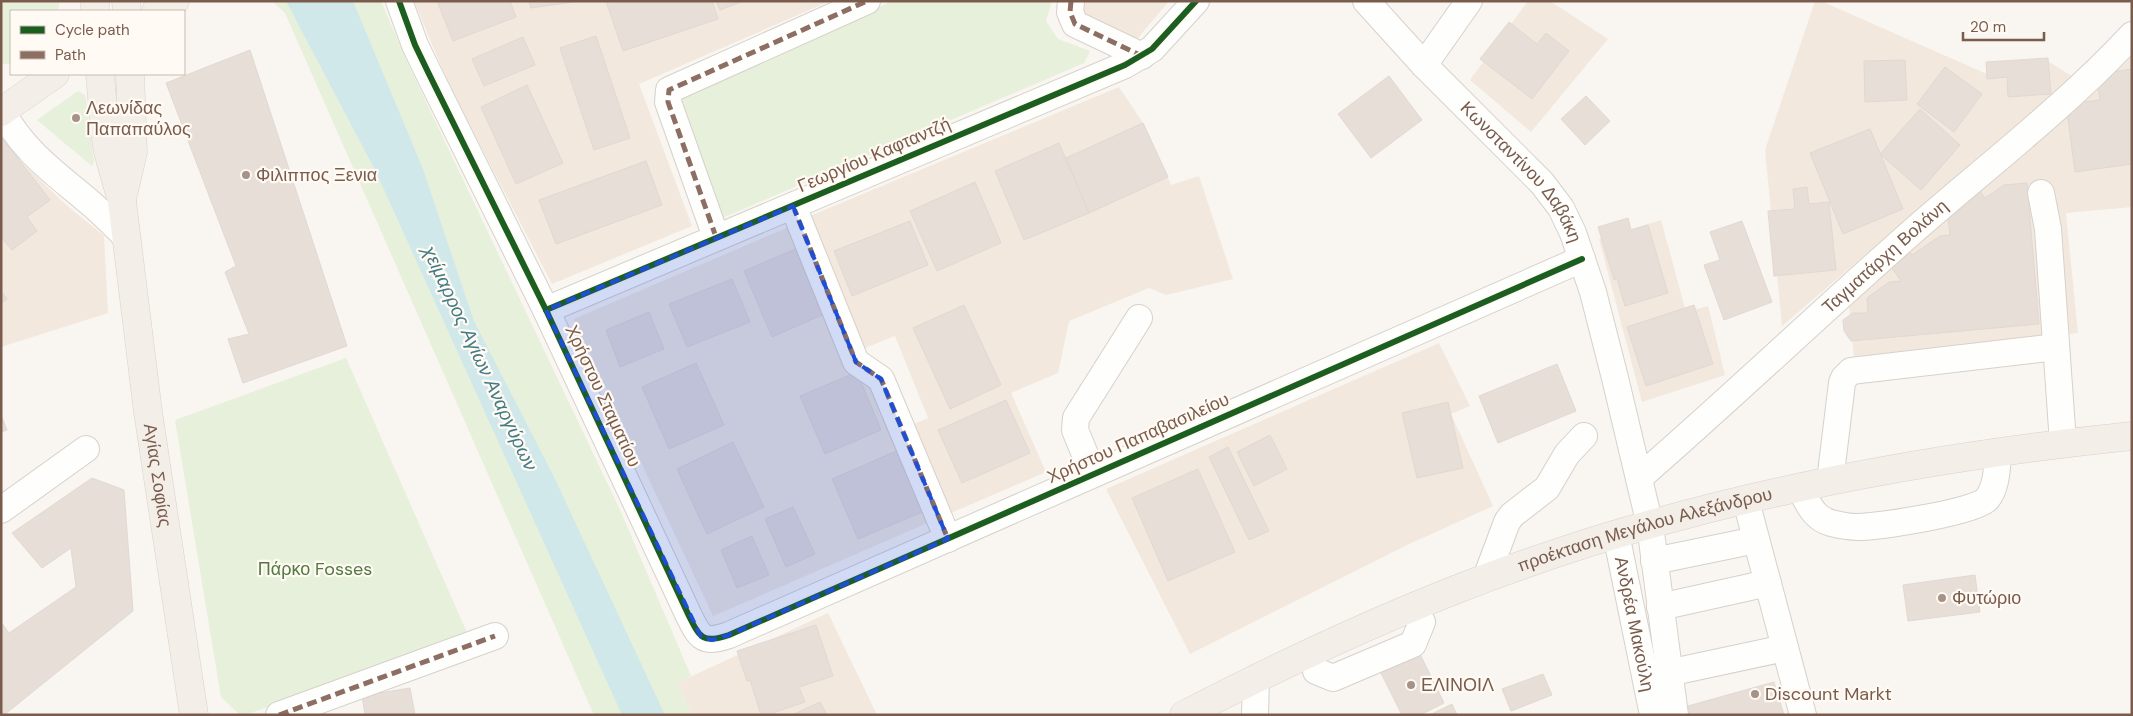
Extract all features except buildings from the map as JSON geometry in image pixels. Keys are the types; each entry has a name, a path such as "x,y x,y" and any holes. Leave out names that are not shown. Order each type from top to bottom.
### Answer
{"main road":[{"path":"158,10 175,1"},
{"path":"2,112 54,75"},
{"name":"Αγίας Σοφίας","path":"100,75 108,152 122,201 148,412 194,715"},
{"name":"Αγίας Σοφίας","path":"122,201 133,152 130,75"},
{"name":"προέκταση Μεγάλου Αλεξάνδρου","path":"1184,715 1305,654 1371,624 1486,578 1616,534 1830,481 1998,452 2132,436"}],"street":[{"name":"Χρήστου Σταματίου","path":"399,1 415,45 546,310 689,616 696,630 705,639"},
{"path":"716,237 668,102 669,90 868,1"},
{"path":"1071,1 1070,12 1076,24 1142,56"},
{"name":"Γεωργίου Καφταντζή","path":"546,310 1125,66 1158,44 1196,1"},
{"name":"Κωνσταντίνου Δαβάκη","path":"1366,1 1424,65 1550,192 1571,228 1593,292 1650,525 1675,715"},
{"path":"1424,65 1469,1"},
{"name":"Ταγματάρχη Βολάνη","path":"1639,478 1832,302 2058,106 2099,69 2132,35"},
{"path":"2,112 16,135 32,154 95,206 126,236"},
{"path":"2041,193 2048,229 2063,443"},
{"path":"792,206 856,362 881,379 948,539"},
{"name":"Χρήστου Παπαβασιλείου","path":"705,639 719,639 729,635 1582,259"},
{"path":"1093,474 1075,430 1076,418 1139,318"},
{"path":"1830,481 1842,383 1851,371 2056,347"},
{"path":"1486,578 1507,522 1512,515 1547,488 1567,454 1584,436"},
{"path":"1,510 86,450"},
{"path":"1800,488 1814,513 1830,523 1856,527 1881,525 1968,509 1986,501 1993,488 1998,452"},
{"path":"1746,501 1803,715"},
{"name":"Ανδρέα Μακούλη","path":"1616,534 1654,715"},
{"path":"1654,562 1756,540"},
{"path":"1660,607 1768,583"},
{"path":"1316,671 1333,678 1413,644 1422,622"},
{"path":"278,715 495,636"},
{"path":"1668,673 1785,648"},
{"path":"1256,678 1256,715"}],"highlighted area":[{"path":"793,206 856,362 881,379 948,539 729,635 712,640 701,637 546,310"}],"shaded area":[{"path":"414,1 830,1 639,84 692,226 552,284 449,85"},
{"path":"1085,1 1169,1 1137,39 1086,18 1081,6"},
{"path":"1528,1 1550,1 1608,39 1531,132 1470,80"},
{"path":"1815,1 1821,1 1989,75 2046,60 2073,77 1782,326 1765,150"},
{"path":"2132,53 2132,207 2066,213 2078,333 1854,357 1849,306"},
{"path":"1119,87 1143,123 1171,185 1199,176 1233,279 1166,295 1149,288 1069,321 1058,373 1011,393 1046,472 951,513 914,424 928,418 895,336 865,348 810,216"},
{"path":"6,147 64,203 104,236 108,313 1,347 1,151"},
{"path":"1661,220 1686,312 1708,306 1725,375 1642,402 1599,239"},
{"path":"791,226 868,378 932,521 713,616 574,319"},
{"path":"1439,343 1470,406 1451,414 1493,506 1407,545 1190,654 1106,489"},
{"path":"828,613 877,715 692,715 677,683"}],"green space":[{"path":"1,1 60,1 58,10 10,10 10,64 1,64"},
{"path":"272,1 381,1 409,66 621,512 691,676 677,683 692,715 594,715 285,13"},
{"path":"893,1 1052,1 1046,21 1058,39 1090,51 1084,63 720,219 676,95"},
{"path":"78,91 85,95 86,99 94,163 92,166 37,120"},
{"name":"Πάρκο Fosses","path":"346,358 468,635 245,715 240,715 221,697 175,420"}],"water":[{"name":"χείμαρρος Αγίων Αναργύρων","path":"286,1 353,1 423,169 474,321 555,479 665,715 622,715 376,172"}],"marked path":[{"path":"716,237 668,102 669,90 867,1"},
{"path":"1071,1 1070,12 1075,24 1142,56"},
{"path":"793,206 856,362 881,379 948,539"},
{"path":"279,715 495,636"}],"cycle path":[{"path":"399,1 415,45 546,310 689,616 696,630 708,639 729,635 1582,259"},
{"path":"546,310 1125,65 1152,49 1196,1"}],"place":[{"name":"Λεωνίδας Παπαπαύλος","path":"76,118"},
{"name":"Φιλιππος Ξενια","path":"246,175"},
{"name":"Φυτώριο","path":"1942,598"},
{"name":"ΕΛΙΝΟΙΛ","path":"1411,685"},
{"name":"Discount Markt","path":"1755,694"}]}
